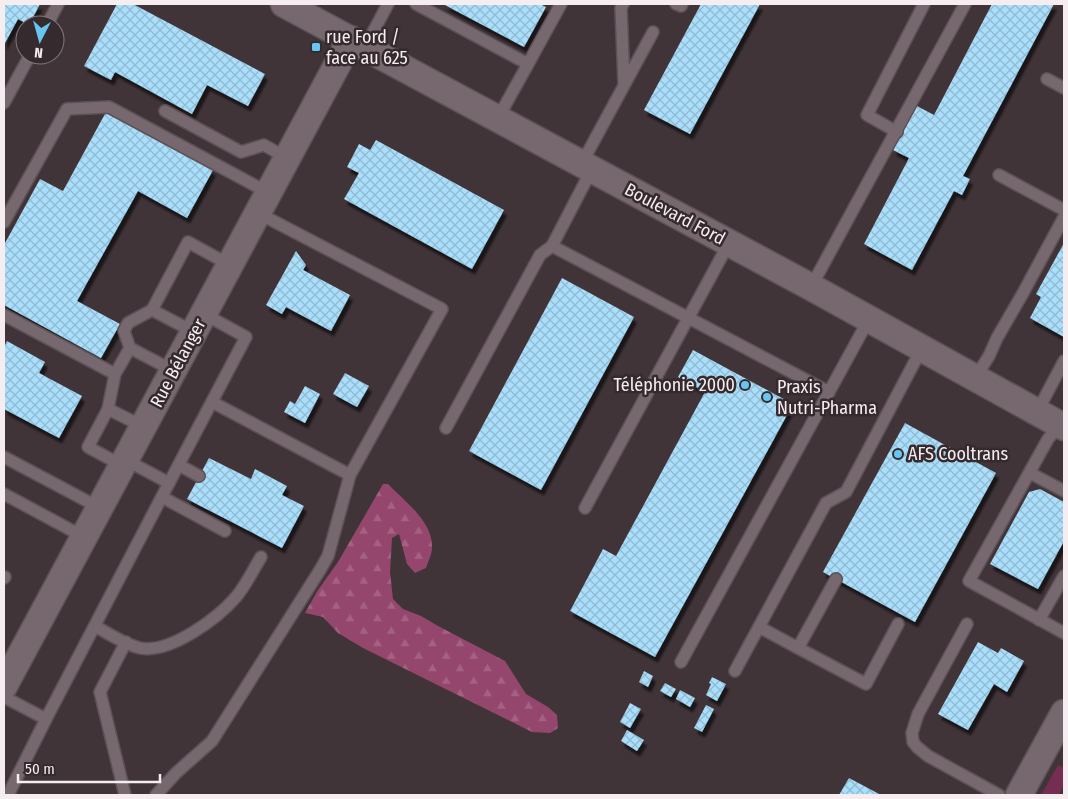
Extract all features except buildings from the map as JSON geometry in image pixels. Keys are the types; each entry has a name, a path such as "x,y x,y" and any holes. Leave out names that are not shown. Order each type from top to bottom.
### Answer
{"street":[{"name":"Boulevard Ford","path":"284,4 811,287 1037,412 1063,424"},
{"name":"Rue Bélanger","path":"4,686 287,158 358,43"},
{"path":"1018,795 1064,713"}],"lane":[{"path":"358,43 388,4"},
{"path":"416,4 528,64"},
{"path":"498,118 560,4"},
{"path":"623,4 621,8 624,85"},
{"path":"676,4 681,6 682,4"},
{"path":"897,132 867,115 924,4"},
{"path":"811,287 965,4"},
{"path":"446,428 540,255 552,246 624,85 653,32"},
{"path":"4,103 25,65"},
{"path":"1047,79 1064,88"},
{"path":"4,222 67,109 109,107 263,203 442,309 350,475 328,556 320,570 212,741 176,773 156,795"},
{"path":"165,111 241,152 264,145 287,158"},
{"path":"999,175 1064,210"},
{"path":"975,378 1064,217"},
{"path":"174,371 130,348 124,331 128,323 152,310 188,242 230,265"},
{"path":"585,508 729,243"},
{"path":"552,246 829,392"},
{"path":"8,795 94,626 246,337 152,310"},
{"path":"4,314 115,374"},
{"path":"682,662 869,319"},
{"path":"130,348 115,374 108,409 88,448 169,483"},
{"path":"735,671 826,503 846,492 922,348"},
{"path":"1037,412 1064,361"},
{"path":"212,402 350,475"},
{"path":"108,409 144,427"},
{"path":"1063,424 1048,439 968,581 1064,633"},
{"path":"4,457 100,508"},
{"path":"179,465 199,476"},
{"path":"1030,473 1064,491"},
{"path":"4,494 84,537"},
{"path":"162,497 225,530"},
{"path":"94,626 142,648 154,648 172,643 220,613 237,596 261,558"},
{"path":"1040,620 1064,576"},
{"path":"798,648 836,579"},
{"path":"759,627 866,684 898,624"},
{"path":"967,624 918,714 912,733 913,742 928,756 998,795"},
{"path":"125,795 100,692 126,642"},
{"path":"4,696 46,719"}],"shaded area":[{"path":"1058,765 1064,768 1064,785 1059,795 1041,795"}],"green space":[{"path":"383,484 388,484 417,513 428,529 432,548 426,568 415,573 407,564 399,534 392,538 390,572 393,599 403,609 421,616 505,661 526,694 548,707 557,715 558,728 550,733 532,732 363,648 338,633 323,617 305,613 318,590 338,562"}],"place":[{"name":"rue Ford / face au 625","path":"316,47"},
{"name":"Téléphonie 2000","path":"745,385"},
{"name":"Praxis Nutri-Pharma","path":"767,397"},
{"name":"AFS Cooltrans","path":"898,454"}]}
